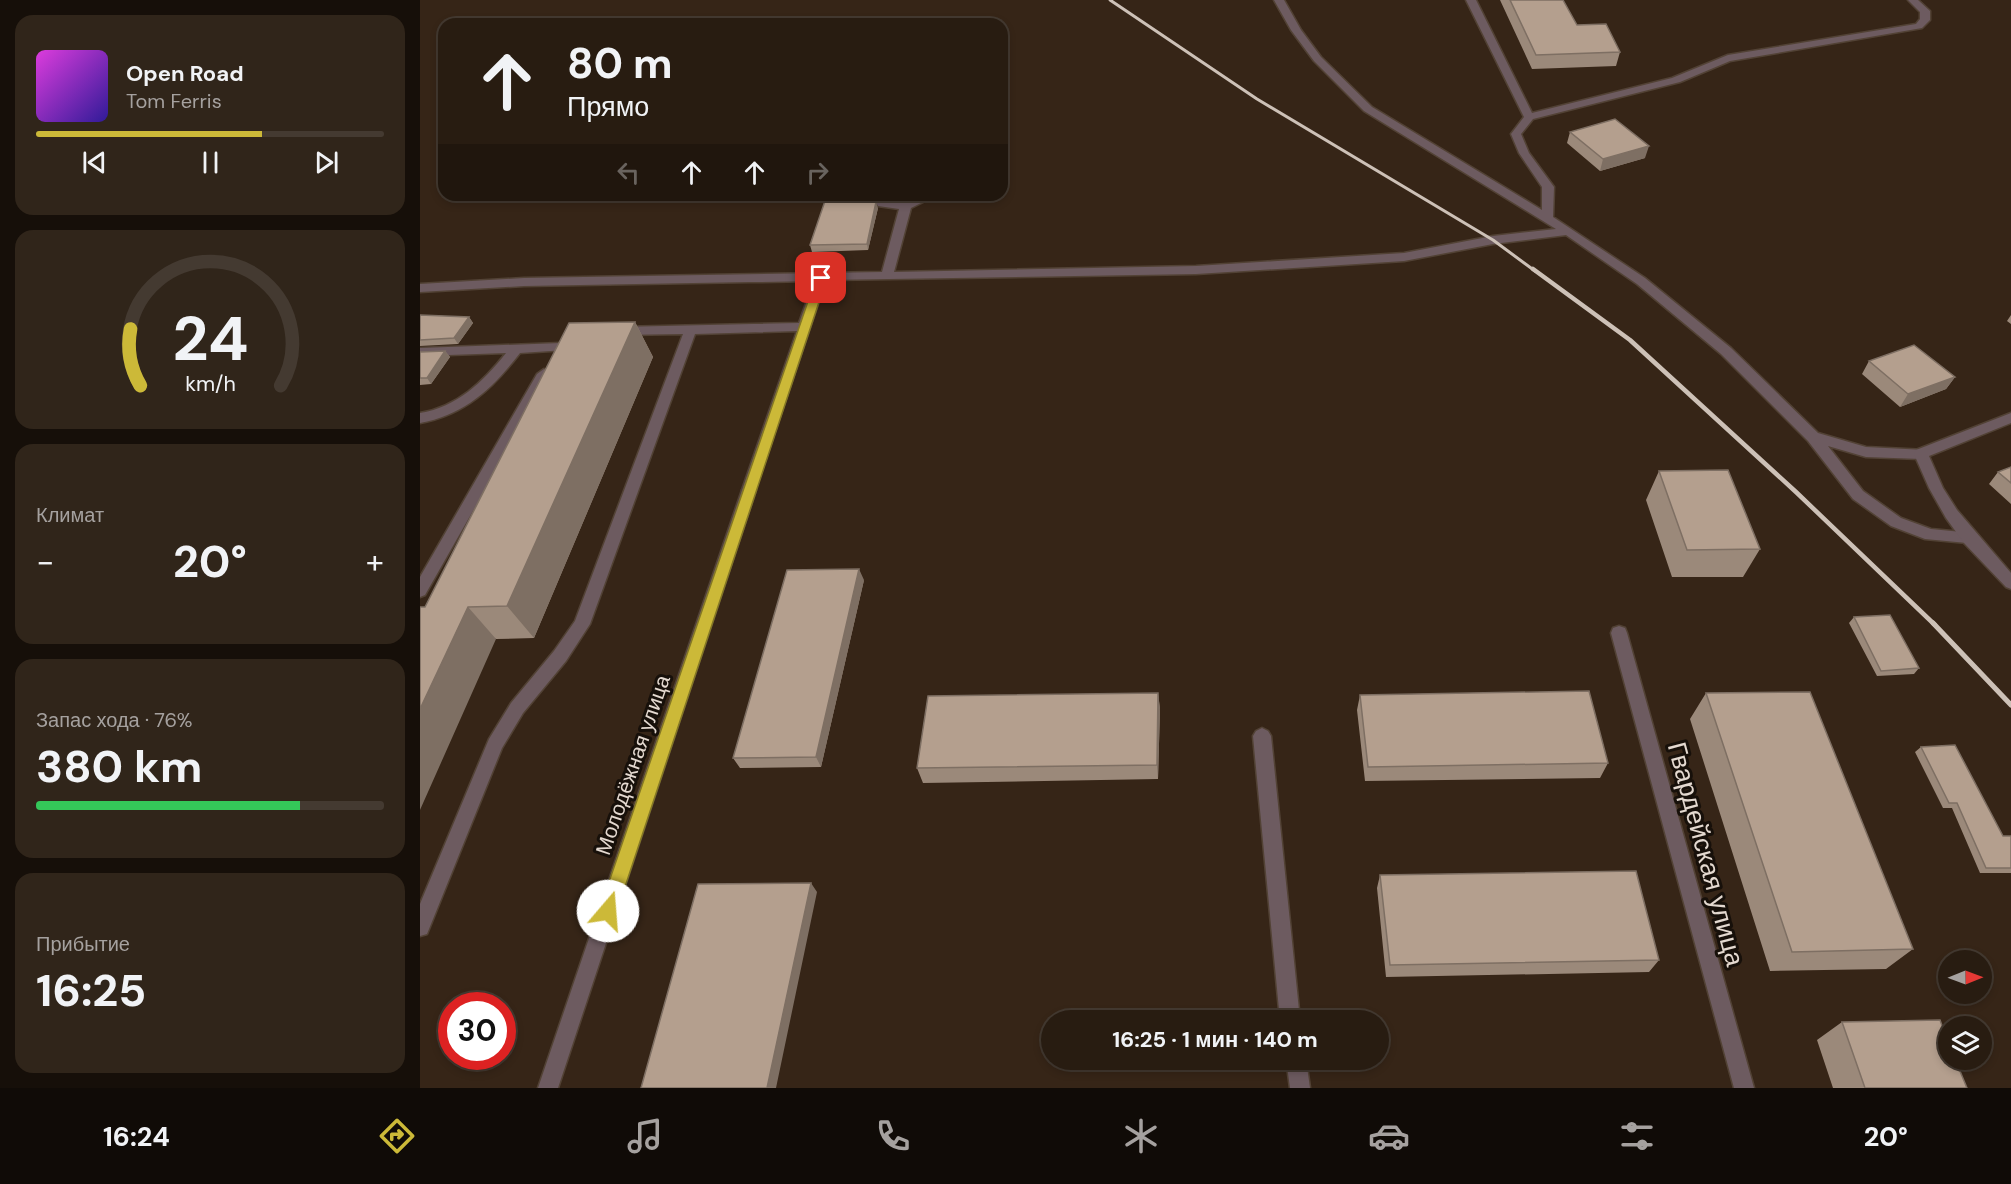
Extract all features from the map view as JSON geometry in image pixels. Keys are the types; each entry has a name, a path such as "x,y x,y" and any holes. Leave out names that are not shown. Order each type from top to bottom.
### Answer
{"street":[{"path":"1279,0 1288,21 1349,94 1368,109 1568,231 1641,281 1726,351 1813,437 1858,495 1896,522 1930,535 1967,537"},
{"path":"1472,0 1529,117"},
{"path":"1547,219 1548,187 1524,153 1516,134 1529,117 1676,80 1728,58 1919,26 1925,20 1925,11 1913,0"},
{"path":"881,201 882,204 906,206 917,201"},
{"path":"887,276 906,206"},
{"path":"420,288 524,282 1196,270 1404,257 1494,240 1568,231"},
{"name":"Молодёжная улица","path":"548,1088 821,278"},
{"path":"601,331 805,327"},
{"path":"420,927 495,744 517,708 560,656 582,624 690,331"},
{"path":"420,591 555,357 573,334"},
{"path":"420,351 517,348 555,357"},
{"path":"420,418 446,412 471,397 496,375 517,348"},
{"path":"1813,437 1866,452 1921,454 2011,418"},
{"path":"1921,454 1929,467 1935,488 1967,537 2011,583"},
{"name":"Гвардейская улица","path":"1619,633 1744,1088"},
{"path":"1262,736 1289,1010"},
{"path":"1298,1070 1300,1088"}],"building":[{"path":"1510,0 1563,0 1577,25 1606,24 1620,52 1536,55"},
{"path":"1615,119 1649,146 1603,159 1570,132"},
{"path":"825,201 875,201 867,244 810,245"},
{"path":"420,315 469,317 454,338 420,340"},
{"path":"635,322 507,606 468,607 420,709 420,607 425,607 569,323"},
{"path":"1914,345 1955,377 1908,394 1869,361"},
{"path":"445,351 427,378 420,378 420,352"},
{"path":"2011,467 2011,483 1998,472"},
{"path":"1728,470 1760,549 1687,550 1659,471"},
{"path":"859,569 816,757 733,758 787,570"},
{"path":"1890,615 1919,668 1881,671 1854,617"},
{"path":"1589,691 1608,763 1368,767 1360,695"},
{"path":"1810,692 1913,949 1792,952 1706,693"},
{"path":"1158,693 1157,765 917,768 928,696"},
{"path":"1955,745 2003,836 2011,836 2011,868 1986,868 1957,803 1949,803 1921,747"},
{"path":"1636,871 1659,960 1390,965 1380,875"},
{"path":"811,883 767,1088 641,1088 698,884"},
{"path":"1938,1020 1938,1070 1960,1070 1967,1088 1865,1088 1842,1022"}],"railway":[{"path":"1110,0 1257,99 1493,240 1535,271"},
{"path":"1533,269 1630,340 1796,492 1934,624"},
{"path":"1934,624 2011,705"}],"route":[{"path":"608,911 821,278"}]}
